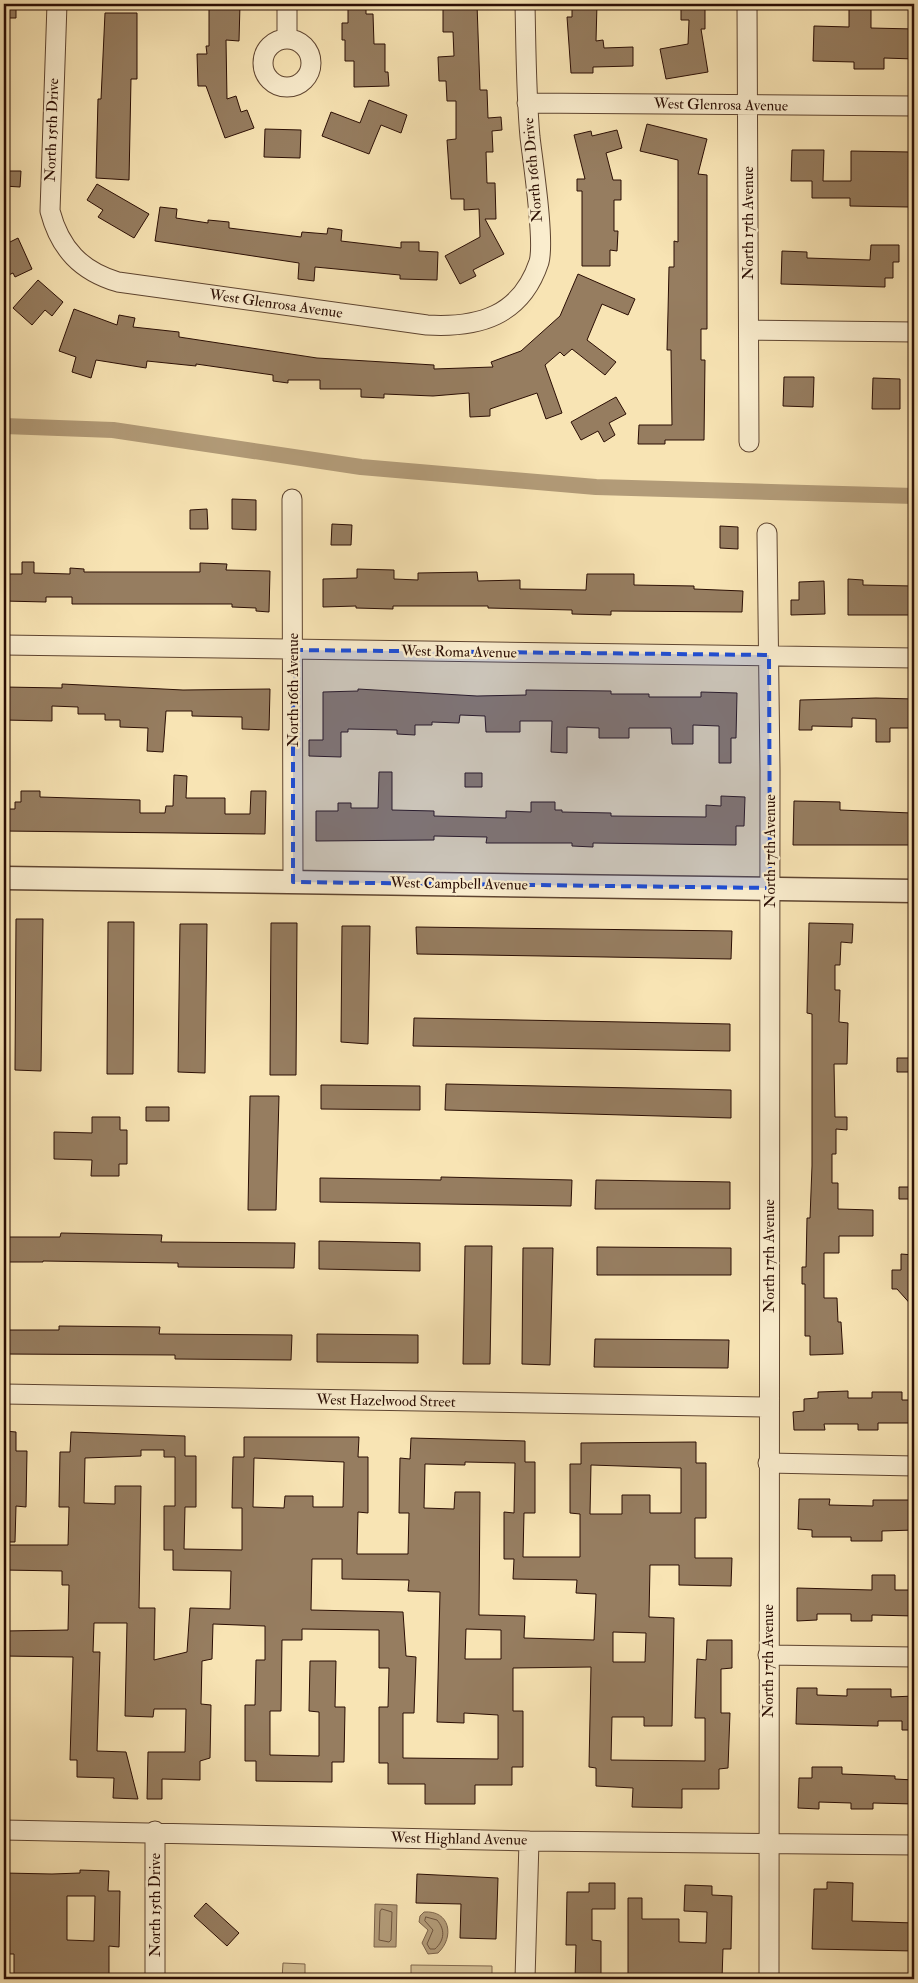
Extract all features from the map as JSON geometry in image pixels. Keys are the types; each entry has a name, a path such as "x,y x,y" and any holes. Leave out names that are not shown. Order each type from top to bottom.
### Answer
{"street":[{"name":"North 15th Drive","path":"57,4 50,211 55,230 69,251"},
{"path":"287,4 287,39"},
{"name":"North 16th Drive","path":"493,316 510,308 524,292 539,261 539,233 527,103 525,4"},
{"name":"North 17th Avenue","path":"747,4 749,442"},
{"name":"West Glenrosa Avenue","path":"527,103 914,106"},
{"name":"West Glenrosa Avenue","path":"69,251 82,265 97,276 118,282 428,325 468,324 493,316"},
{"path":"749,330 914,332"},
{"name":"North 16th Avenue","path":"292,499 293,882"},
{"name":"North 17th Avenue","path":"767,533 770,888 768,1407 769,1979"},
{"name":"West Roma Avenue","path":"4,645 914,658"},
{"name":"West Campbell Avenue","path":"4,878 914,891"},
{"name":"West Hazelwood Street","path":"4,1394 768,1407"},
{"path":"768,1463 914,1466"},
{"path":"768,1655 914,1657"},
{"name":"West Highland Avenue","path":"4,1830 529,1841 914,1845"},
{"name":"North 15th Drive","path":"155,1832 155,1979"},
{"path":"525,1979 529,1841"}],"highlighted area":[{"path":"293,650 769,655 770,888 293,882"}],"shaded area":[{"path":"283,1963 305,1964 305,1979 282,1979"},
{"path":"411,1965 492,1966 492,1979 411,1979"}],"water":[{"path":"375,1904 397,1905 396,1947 374,1947"},
{"path":"424,1912 440,1915 447,1926 447,1940 438,1953 428,1954 422,1943 428,1930 419,1922 420,1916"}],"building":[{"path":"4,4 16,5 16,18 4,18"},
{"path":"209,4 240,4 239,41 226,40 227,99 236,96 241,112 247,110 254,128 225,138 206,86 198,86 197,54 207,54 206,46 209,46"},
{"path":"348,4 366,4 366,14 373,14 374,44 385,44 385,72 388,72 389,86 354,87 354,61 345,61 345,40 342,40 342,23 348,23"},
{"path":"451,4 477,4 480,90 487,90 488,118 501,117 502,130 492,131 493,152 486,152 487,183 495,183 496,219 485,219 504,254 473,270 476,276 460,284 445,256 480,237 479,209 464,210 464,199 451,199 447,140 456,139 456,101 447,101 446,81 439,81 438,57 454,56 453,32 443,32 443,6 451,6"},
{"path":"572,4 597,4 596,41 603,40 604,48 633,47 633,66 593,67 593,73 571,73 567,17 572,17"},
{"path":"681,4 705,4 705,29 701,29 708,72 666,79 660,49 688,44 689,20 681,20"},
{"path":"849,4 871,4 871,28 914,29 914,59 884,58 884,69 854,69 854,62 813,61 814,26 849,27"},
{"path":"105,13 137,13 137,79 131,79 129,180 96,178 98,99 101,99"},
{"path":"369,100 407,115 401,133 381,125 369,154 322,136 331,112 360,123"},
{"path":"647,124 707,139 698,174 707,175 707,329 701,329 701,360 705,360 704,440 665,440 665,444 638,444 639,425 672,425 671,350 667,350 669,267 674,267 674,241 678,242 678,160 640,151"},
{"path":"265,129 301,130 300,158 264,157"},
{"path":"617,130 622,148 606,153 613,180 621,180 621,200 614,200 614,231 618,231 617,251 610,250 610,266 582,266 582,191 577,191 577,179 585,179 574,135 591,131 592,136"},
{"path":"792,150 824,150 823,181 851,181 851,151 910,152 909,207 850,206 850,198 812,198 812,181 791,181"},
{"path":"4,171 21,171 20,187 4,186"},
{"path":"97,184 149,214 134,238 98,217 103,210 87,200"},
{"path":"160,207 177,209 176,218 208,223 208,220 229,222 229,228 301,237 302,232 327,234 328,228 342,230 341,241 401,248 401,242 419,242 419,251 438,252 437,280 400,279 400,275 315,267 314,281 298,279 299,263 155,241"},
{"path":"18,238 32,269 15,277 13,273 4,277 4,245"},
{"path":"871,245 899,245 899,262 893,262 893,278 885,278 885,287 781,284 782,251 807,252 807,258 870,260"},
{"path":"578,274 635,299 628,315 602,304 587,340 616,362 605,375 572,349 564,356 560,352 545,365 562,413 546,419 537,393 490,409 490,416 470,417 469,393 433,396 384,394 384,398 361,397 361,389 320,389 320,380 288,380 288,383 273,381 273,375 196,364 196,366 147,361 146,368 96,360 91,378 72,372 76,357 59,351 74,309 117,325 119,315 135,318 133,327 179,332 179,337 317,358 434,365 434,369 493,367 491,362 521,351 560,316"},
{"path":"38,280 63,302 52,316 45,310 32,325 13,308"},
{"path":"784,377 814,377 813,407 783,406"},
{"path":"873,378 900,379 900,409 872,409"},
{"path":"616,397 626,414 609,423 615,435 604,442 598,431 581,440 571,422"},
{"path":"232,499 256,500 256,530 232,529"},
{"path":"207,509 208,529 190,529 190,510"},
{"path":"332,524 352,525 351,545 331,545"},
{"path":"720,526 738,527 738,549 720,548"},
{"path":"22,562 34,562 34,573 70,574 70,568 84,569 84,572 200,572 200,563 227,564 226,570 270,571 269,612 256,611 256,608 232,607 232,604 72,604 72,597 46,597 46,602 4,601 4,574 22,574"},
{"path":"357,569 394,570 394,579 418,580 418,573 477,572 478,581 520,580 520,589 586,590 587,574 634,574 634,585 694,586 694,589 743,591 742,612 611,611 611,615 572,614 572,610 488,608 488,606 393,606 393,609 356,608 356,606 323,607 323,579 357,578"},
{"path":"848,579 863,580 863,585 912,586 911,615 848,615"},
{"path":"824,581 825,614 791,615 791,600 799,600 799,582"},
{"path":"62,684 183,690 270,689 269,730 242,729 242,717 192,716 192,711 166,711 163,752 147,751 148,728 120,727 120,720 105,720 105,714 78,714 78,707 52,706 52,721 4,720 4,687 62,688"},
{"path":"358,689 477,696 526,695 526,690 611,691 611,694 649,694 649,697 701,697 701,692 737,693 736,738 731,738 731,763 719,763 719,726 693,725 693,744 672,744 671,728 629,728 629,738 599,738 599,728 567,727 567,753 551,752 552,721 520,721 520,732 486,732 485,716 460,715 459,723 432,722 432,725 415,725 415,735 397,734 397,730 348,729 348,732 341,732 341,757 309,756 309,740 323,740 323,692 358,691"},
{"path":"914,699 914,728 890,728 890,742 876,742 876,719 852,718 852,727 812,726 812,730 799,730 800,700"},
{"path":"379,772 392,772 392,810 434,811 434,816 506,818 506,811 531,812 531,802 555,802 555,810 562,810 562,812 611,813 611,816 706,817 706,805 721,806 721,796 745,797 744,826 736,826 736,845 593,843 593,847 572,846 572,843 486,843 487,837 434,836 434,840 316,841 316,811 338,811 338,803 351,803 351,808 378,808"},
{"path":"465,773 482,773 482,787 465,787"},
{"path":"174,775 187,776 186,798 225,798 225,814 250,814 251,791 266,791 265,834 4,831 4,809 15,809 15,802 21,802 21,791 40,791 40,797 140,800 140,813 165,813 166,806 173,806"},
{"path":"794,801 840,802 840,810 911,813 910,845 793,845"},
{"path":"16,919 43,919 41,1071 15,1070"},
{"path":"108,922 134,922 133,1074 107,1074"},
{"path":"271,923 297,923 296,1075 270,1075"},
{"path":"809,923 853,924 852,943 841,942 840,965 835,965 835,990 840,990 839,1022 848,1023 847,1064 834,1064 835,1117 847,1117 847,1130 836,1129 836,1154 832,1154 832,1183 838,1183 838,1209 873,1210 873,1236 839,1236 839,1253 824,1253 824,1298 837,1298 838,1322 841,1322 843,1354 810,1355 810,1336 805,1336 805,1284 802,1284 802,1267 806,1267 807,1218 810,1218 812,1166 812,1014 807,1013"},
{"path":"180,924 207,924 205,1073 178,1072"},
{"path":"342,926 370,926 368,1044 341,1042"},
{"path":"416,927 732,931 731,959 417,954"},
{"path":"414,1018 730,1024 730,1051 413,1046"},
{"path":"897,1058 914,1058 914,1072 897,1072"},
{"path":"446,1084 731,1090 731,1118 445,1110"},
{"path":"321,1085 420,1086 420,1110 321,1109"},
{"path":"250,1096 279,1096 276,1210 248,1210"},
{"path":"146,1107 169,1107 169,1121 146,1121"},
{"path":"92,1117 120,1117 120,1130 127,1130 127,1164 119,1164 119,1176 91,1176 92,1160 54,1159 54,1132 92,1133"},
{"path":"441,1177 572,1180 571,1206 320,1202 320,1178 441,1180"},
{"path":"596,1180 730,1182 730,1209 595,1209"},
{"path":"899,1187 914,1187 914,1199 899,1199"},
{"path":"61,1233 162,1235 161,1242 295,1243 294,1268 178,1267 178,1263 4,1262 4,1237 60,1237"},
{"path":"319,1241 420,1243 420,1271 319,1269"},
{"path":"465,1246 492,1246 490,1364 463,1364"},
{"path":"597,1247 731,1248 731,1275 597,1275"},
{"path":"523,1248 553,1248 550,1365 522,1364"},
{"path":"901,1254 914,1255 914,1308 897,1289 892,1289 892,1270 901,1270"},
{"path":"59,1326 160,1327 159,1334 292,1335 291,1360 175,1359 175,1355 4,1354 4,1330 59,1330"},
{"path":"317,1334 418,1335 418,1363 317,1362"},
{"path":"595,1339 729,1340 728,1368 594,1367"},
{"path":"848,1391 848,1398 872,1398 872,1392 902,1392 902,1400 914,1400 914,1423 878,1423 878,1430 858,1430 858,1424 824,1424 825,1430 794,1430 793,1412 804,1411 804,1399 818,1398 818,1392"},
{"path":"4,1431 16,1432 16,1451 27,1451 26,1507 16,1506 15,1542 4,1542"},
{"path":"71,1432 185,1436 185,1456 196,1456 196,1507 185,1507 184,1549 242,1550 242,1508 232,1508 233,1457 244,1457 244,1437 359,1437 358,1457 368,1457 368,1513 358,1512 357,1554 408,1554 409,1513 399,1513 400,1458 410,1459 411,1438 525,1441 525,1462 535,1462 535,1513 524,1513 523,1557 580,1557 580,1514 570,1513 570,1464 581,1464 581,1443 696,1442 696,1463 706,1463 706,1518 695,1518 695,1558 732,1558 731,1586 679,1585 679,1565 650,1565 649,1617 674,1618 672,1726 644,1726 644,1717 612,1717 611,1760 705,1761 705,1718 695,1718 697,1659 706,1660 707,1640 732,1640 732,1668 721,1669 721,1713 730,1713 728,1768 719,1769 719,1789 682,1789 682,1808 632,1807 633,1788 596,1786 596,1768 589,1767 591,1667 513,1668 513,1711 523,1711 523,1767 512,1767 512,1785 475,1785 475,1804 425,1804 425,1784 388,1784 388,1763 379,1763 379,1707 388,1707 389,1668 379,1668 379,1630 302,1629 302,1640 282,1640 281,1711 270,1711 270,1755 319,1756 319,1712 309,1711 310,1661 336,1661 335,1707 345,1707 344,1762 332,1762 332,1782 256,1781 256,1761 245,1761 245,1705 255,1705 256,1660 265,1660 265,1626 213,1624 212,1659 202,1661 201,1704 211,1705 210,1758 200,1761 200,1780 162,1779 162,1799 147,1799 148,1752 185,1752 186,1709 154,1709 153,1717 125,1716 127,1623 94,1623 93,1652 100,1652 97,1751 126,1752 138,1799 113,1798 114,1778 77,1777 77,1760 70,1760 73,1657 4,1656 4,1631 68,1630 69,1585 62,1585 62,1571 4,1570 4,1545 68,1545 69,1507 59,1507 60,1452 70,1452","holes":["141,1450 164,1450 164,1457 175,1457 175,1506 164,1506 164,1550 173,1550 173,1570 231,1571 230,1609 190,1608 187,1652 154,1660 155,1608 139,1608 141,1486 115,1486 115,1504 84,1503 85,1458 141,1456","254,1458 344,1462 343,1507 313,1507 313,1496 285,1496 284,1508 253,1507","465,1462 515,1463 514,1513 504,1512 504,1559 514,1559 513,1579 577,1580 576,1593 596,1594 594,1640 524,1638 525,1616 479,1615 480,1492 455,1492 454,1509 424,1508 425,1464 465,1465","591,1465 681,1468 681,1513 650,1513 650,1495 622,1495 622,1514 590,1514","312,1559 342,1559 342,1579 409,1580 408,1591 440,1592 437,1722 464,1723 464,1713 498,1715 498,1759 403,1758 403,1713 414,1713 416,1657 406,1656 403,1612 311,1610","466,1629 501,1630 501,1659 465,1659","613,1632 646,1633 645,1662 613,1662"]},
{"path":"799,1499 830,1499 829,1505 873,1506 873,1500 914,1500 914,1530 882,1531 882,1541 851,1541 851,1537 812,1537 812,1530 798,1529"},
{"path":"872,1575 895,1575 895,1590 914,1590 914,1616 872,1615 872,1621 851,1621 851,1614 817,1614 817,1620 797,1621 797,1588 872,1590"},
{"path":"797,1688 817,1688 817,1695 847,1696 847,1689 891,1689 891,1697 914,1696 914,1730 902,1730 902,1721 878,1721 878,1726 796,1724"},
{"path":"812,1767 842,1767 842,1774 895,1776 895,1779 914,1780 914,1804 873,1803 873,1809 851,1809 851,1803 819,1802 819,1809 798,1808 799,1778 812,1778"},
{"path":"80,1870 109,1871 108,1891 120,1891 119,1947 109,1946 109,1979 14,1979 14,1954 4,1954 4,1873 80,1873","holes":["67,1896 95,1896 94,1941 67,1940"]},
{"path":"417,1874 498,1878 496,1939 460,1938 461,1904 416,1903"},
{"path":"827,1882 853,1883 852,1921 914,1923 914,1951 812,1949 814,1889 827,1889"},
{"path":"589,1883 615,1883 615,1909 592,1909 592,1940 601,1941 601,1979 575,1979 576,1945 566,1945 567,1892 589,1892"},
{"path":"685,1885 712,1886 712,1895 732,1896 731,1949 723,1949 722,1979 628,1979 628,1898 642,1898 642,1919 679,1919 679,1942 706,1943 707,1912 684,1911"},
{"path":"206,1903 239,1933 227,1946 194,1916"}],"waterway":[{"path":"4,426 113,430 361,467 596,487 914,496"}]}
